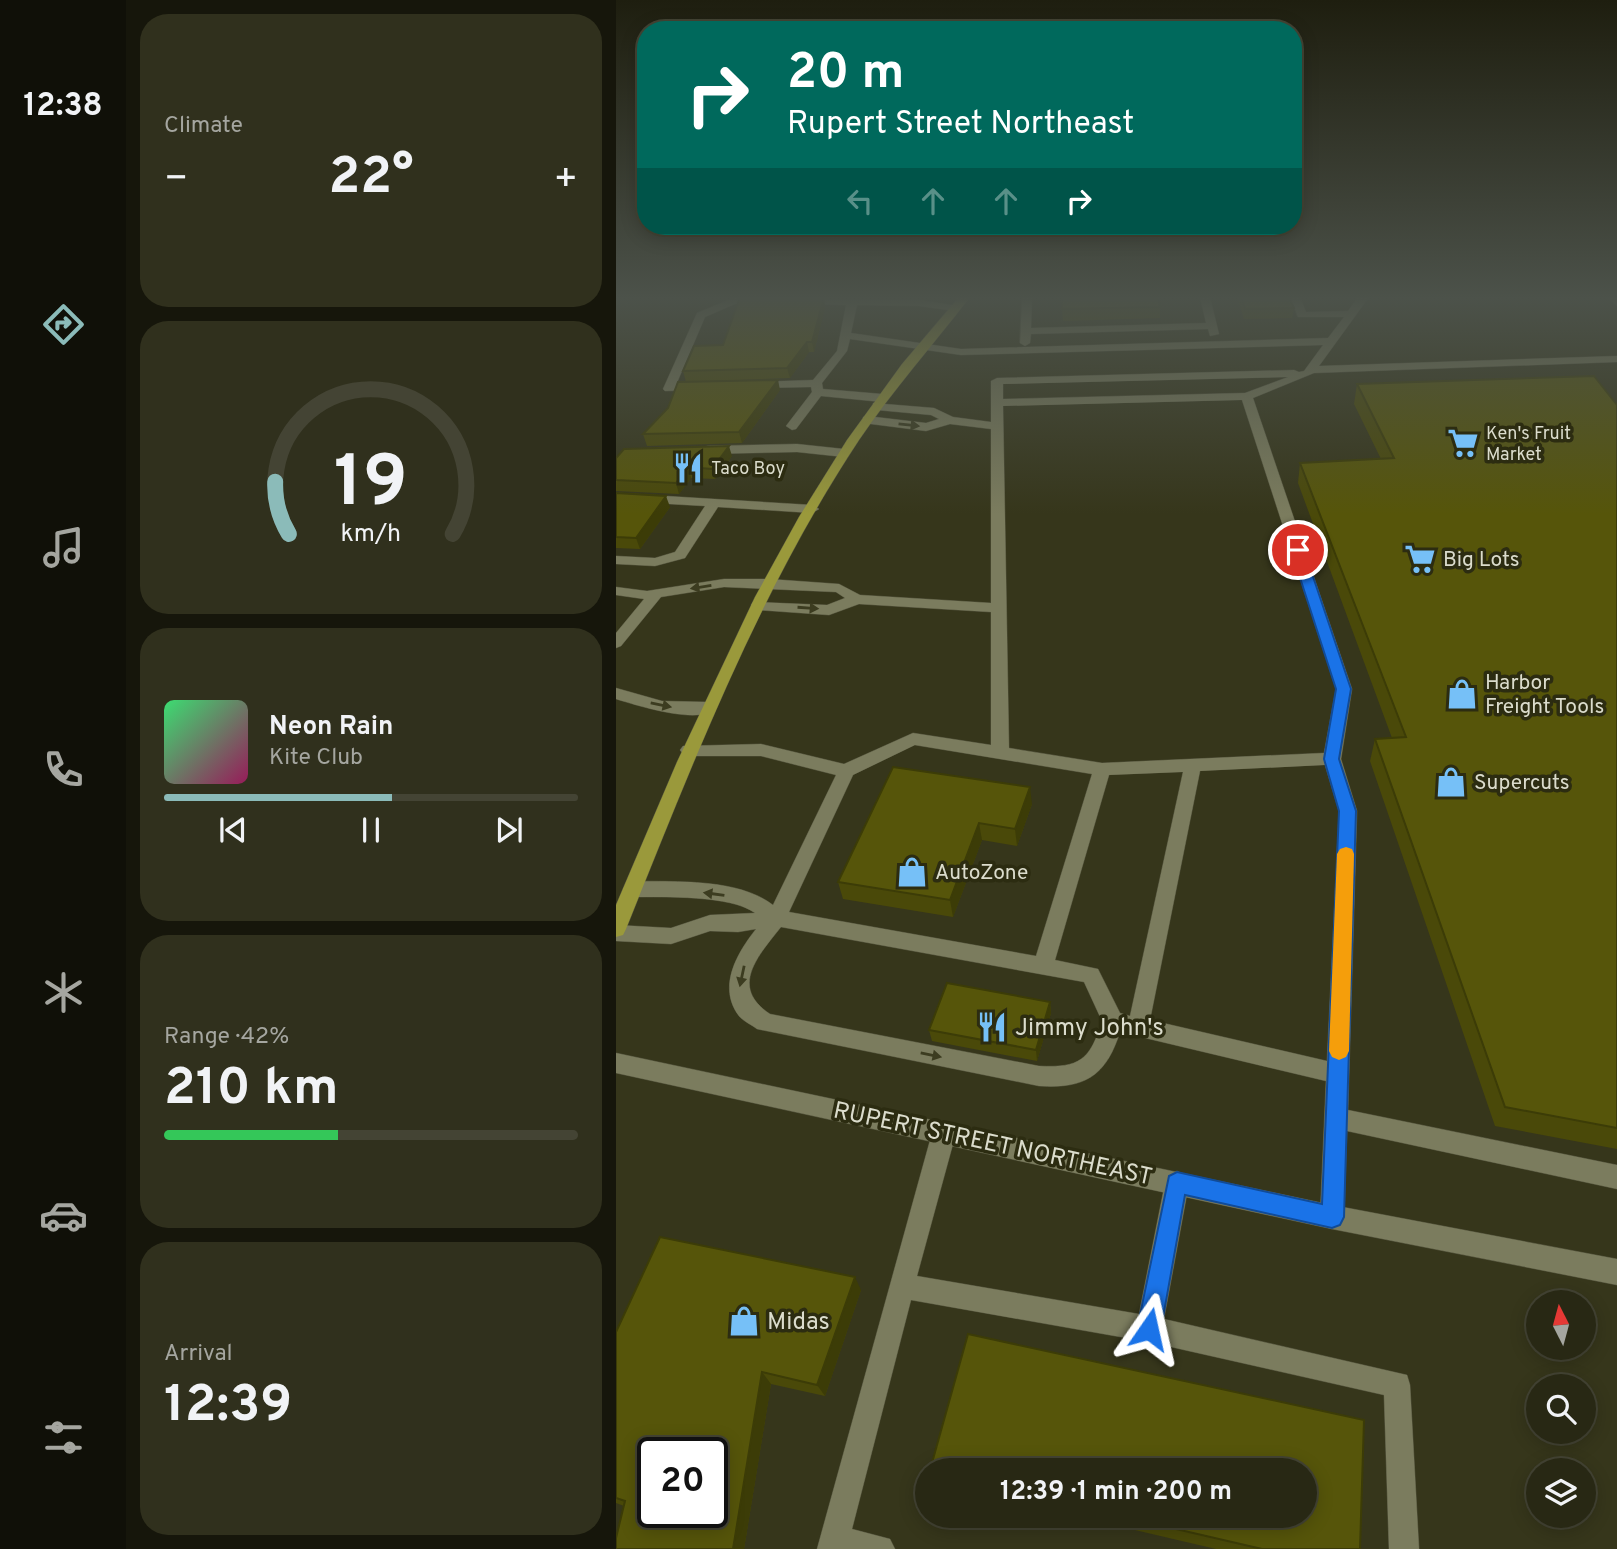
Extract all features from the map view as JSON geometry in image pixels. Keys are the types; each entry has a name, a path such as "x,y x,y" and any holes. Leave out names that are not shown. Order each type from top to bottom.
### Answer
{"main road":[{"path":"616,931 689,750 769,583 844,453 905,369"}],"street":[{"path":"677,369 669,388 709,387"},
{"path":"792,426 829,369"},
{"path":"998,403 1247,396 1311,369"},
{"path":"1000,752 997,381 1373,369"},
{"path":"749,385 817,387 934,412 950,420 998,426"},
{"path":"1247,396 1344,689 1332,759 1348,811 1332,1217"},
{"path":"867,420 926,426 950,420"},
{"path":"693,451 797,448 844,453"},
{"path":"616,497 812,509"},
{"path":"616,560 655,562 680,555 714,503"},
{"path":"616,592 656,594 724,583 769,583 839,588 857,599"},
{"path":"616,643 656,594"},
{"path":"758,605 829,610 857,599 999,608"},
{"path":"616,693 662,707 708,708"},
{"path":"616,931 671,936 710,923 738,924 776,918 1091,975 1113,1021 1106,1047 1096,1064 1079,1074 1059,1078 765,1021 747,1010 740,996 739,979 750,951 776,918 846,771 913,739 1102,769 1332,759"},
{"path":"689,750 761,750 846,771"},
{"path":"1138,1027 1193,765"},
{"path":"1043,966 1102,769"},
{"path":"633,889 690,890 751,900 776,918"},
{"path":"1113,1021 1338,1074"},
{"name":"RUPERT STREET NORTHEAST","path":"616,1063 1332,1217 1617,1272"},
{"path":"1336,1118 1617,1177"},
{"path":"880,1549 833,1545 944,1133"},
{"path":"1149,1329 1177,1183"},
{"path":"902,1286 1149,1329 1397,1385 1404,1549"}],"building":[{"path":"684,369 742,369 683,371"},
{"path":"1594,376 1617,405 1617,1128 1505,1107 1375,739 1406,737 1300,463 1394,458 1357,384"},
{"path":"778,380 739,432 643,434 668,408 678,382"},
{"path":"729,446 712,469 688,467 676,483 616,480 616,458 624,449"},
{"path":"616,493 666,496 636,538 616,537"},
{"name":"AutoZone","path":"893,767 1030,787 1015,829 979,823 950,900 838,882"},
{"name":"Jimmy John's","path":"947,983 1050,1002 1036,1050 929,1030"},
{"path":"660,1237 855,1277 817,1385 762,1372 733,1549 616,1549 625,1501 616,1498 616,1332"},
{"path":"968,1334 1364,1420 1360,1549 1262,1549 1172,1528 1317,1528 1317,1458 933,1458"}],"slow traffic":[{"path":"1339,1051 1346,854"}],"place":[{"name":"Ken's Fruit Market","path":"1463,443"},
{"name":"Taco Boy","path":"688,468"},
{"name":"Big Lots","path":"1420,559"},
{"name":"Harbor Freight Tools","path":"1462,694"},
{"name":"Supercuts","path":"1451,782"},
{"name":"AutoZone","path":"912,872"},
{"name":"Jimmy John's","path":"992,1027"},
{"name":"Midas","path":"744,1321"}],"route":[{"path":"1149,1329 1177,1183 1332,1217 1348,811 1332,759 1344,689 1298,550"}]}
